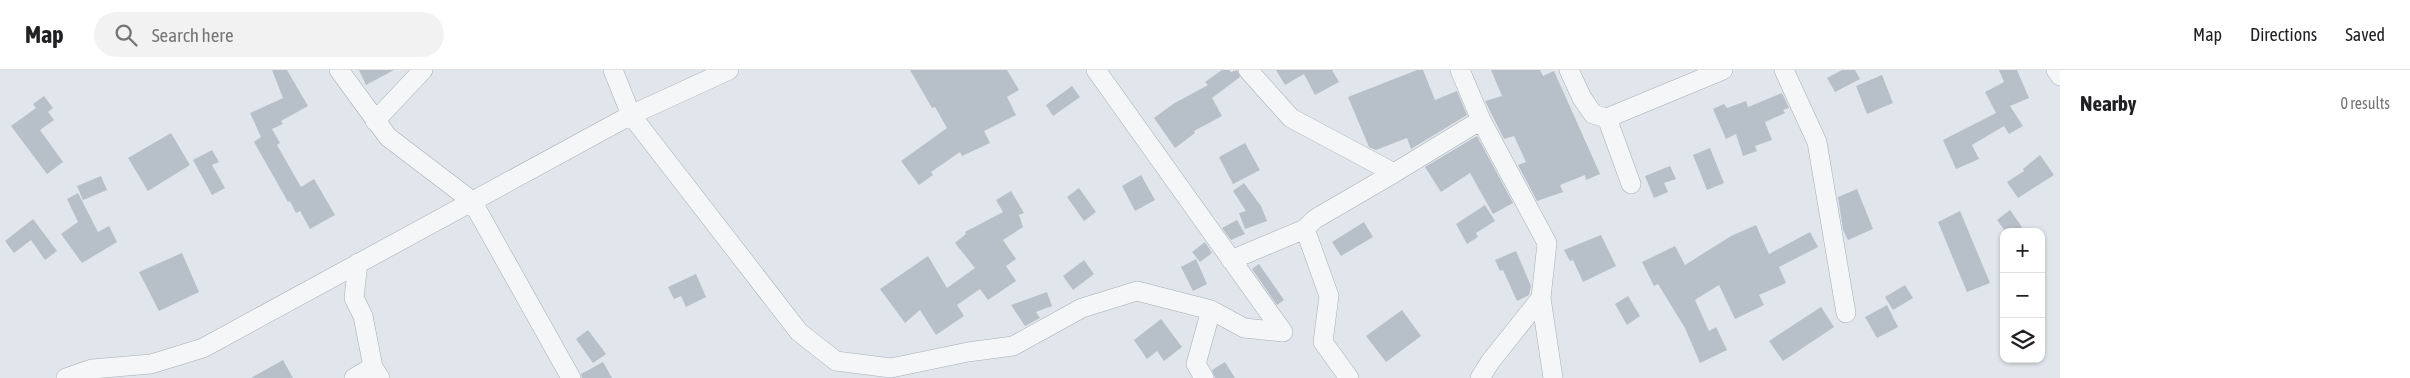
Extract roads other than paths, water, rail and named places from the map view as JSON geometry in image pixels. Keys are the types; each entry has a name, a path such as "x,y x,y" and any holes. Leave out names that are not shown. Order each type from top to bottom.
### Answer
{"street":[{"path":"339,70 388,136 472,201 571,378"},
{"path":"376,121 423,70"},
{"path":"614,70 631,115 799,332 836,361 891,368 968,352 1013,346 1082,308 1138,291 1211,310 1244,328 1283,332 1096,70"},
{"path":"68,378 92,368 151,364 203,348 631,115 729,70"},
{"path":"1248,70 1291,118 1394,173"},
{"path":"1460,70 1481,120 1547,243 1542,298 1553,378"},
{"path":"1569,70 1582,98 1593,114 1607,118 1723,70"},
{"path":"1784,70 1817,142 1846,313"},
{"path":"2056,70 2060,76"},
{"path":"1607,118 1632,184"},
{"path":"1231,260 1305,229 1315,219 1481,120"},
{"path":"1305,229 1329,296 1323,342 1349,378"},
{"path":"354,378 376,372 363,316 354,298 358,263"},
{"path":"1480,378 1490,362 1542,298"},
{"path":"1204,378 1196,364 1211,310"}]}
